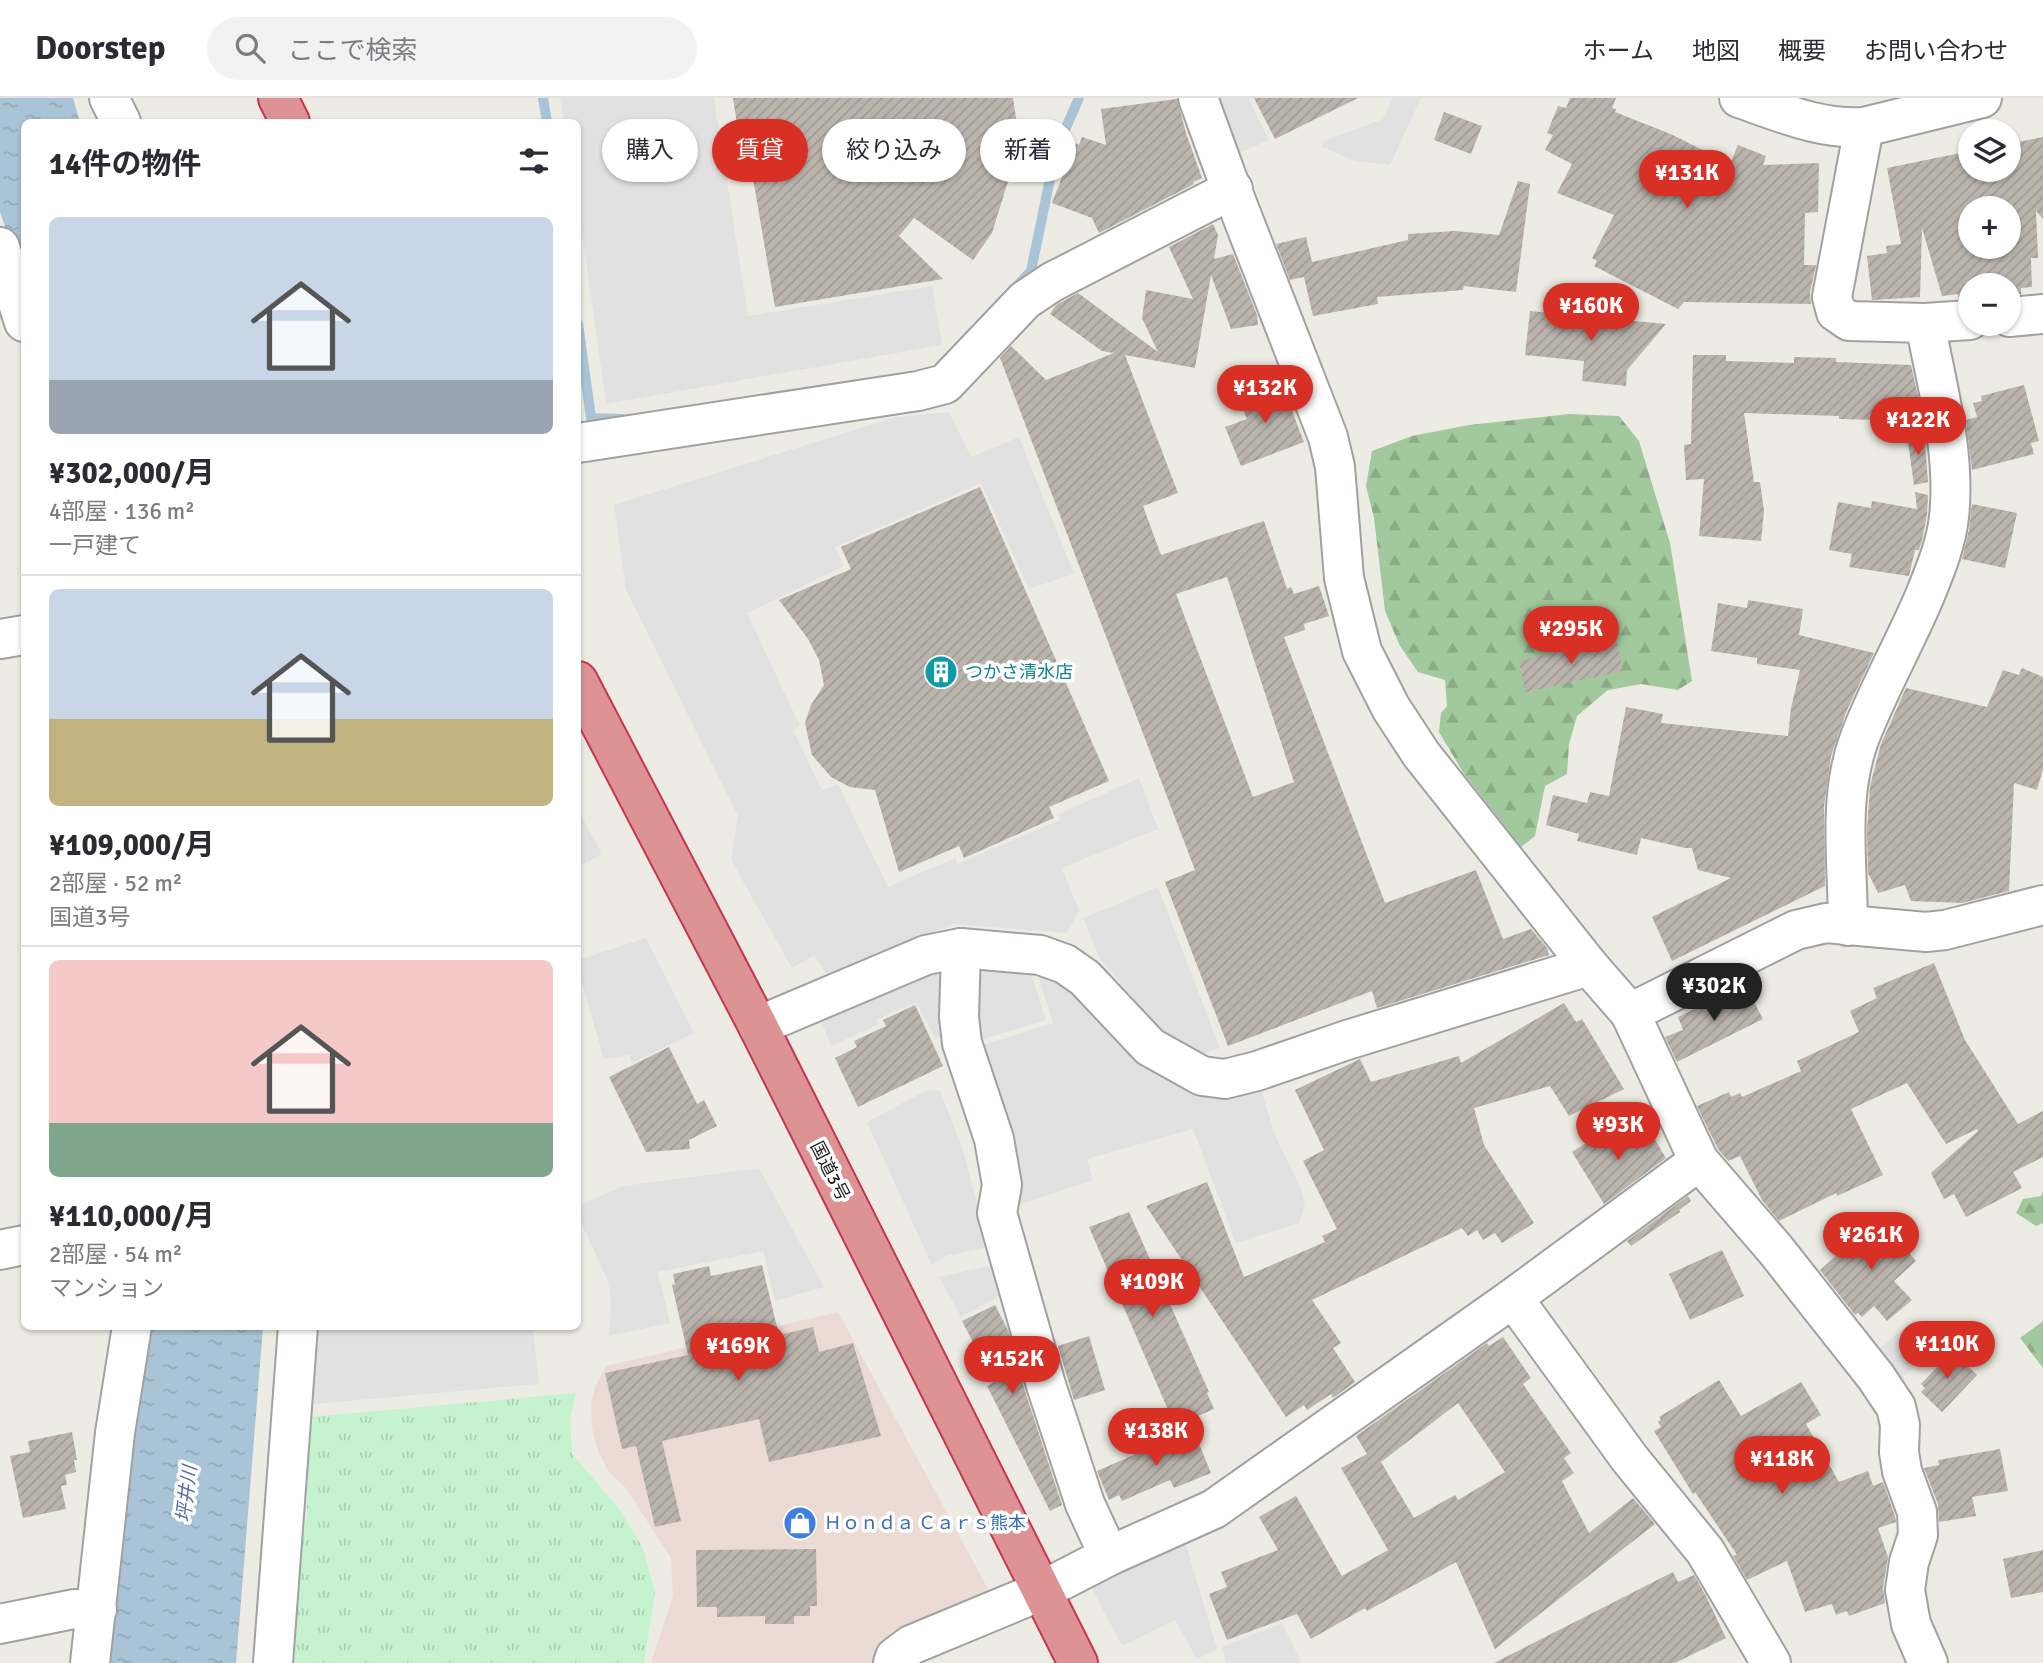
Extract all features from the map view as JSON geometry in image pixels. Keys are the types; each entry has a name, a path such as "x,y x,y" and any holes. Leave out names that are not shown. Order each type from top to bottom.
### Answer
{"highway":[{"path":"278,98 288,119"},
{"name":"国道3号","path":"581,687 758,1026 1078,1663"}],"street":[{"path":"109,98 120,119"},
{"path":"1198,98 1328,437 1335,467 1344,578 1362,651 1391,708 1421,754 1588,966 1630,1013 1699,1161 1775,1249 1876,1377 1896,1407 1900,1425 1899,1452 1902,1471 1917,1513 1918,1524 1918,1535 1909,1562 1905,1590 1911,1625 1928,1663"},
{"path":"1739,98 1813,124 1848,128 1864,127 1982,98"},
{"path":"1864,127 1832,297 1836,313 1849,321 1925,323 1958,321"},
{"path":"581,443 918,391 945,384 1025,300 1052,282 1233,189"},
{"path":"0,247 21,313"},
{"path":"2021,316 2043,314"},
{"path":"1848,926 1848,782 1860,738 1941,558 1949,520 1951,485 1947,441 1925,323"},
{"path":"0,639 21,636"},
{"path":"1630,1013 1796,930 1826,923 1936,931 2043,905"},
{"path":"758,1026 926,955 961,948 1040,955 1065,964 1085,978 1150,1046 1202,1076 1225,1079 1588,966"},
{"path":"961,948 959,1017 962,1042 994,1139 1002,1185 997,1213 1050,1398 1084,1504 1109,1556"},
{"path":"893,1663 895,1657 911,1645 1041,1591 1109,1556 1214,1509 1513,1298 1699,1161"},
{"path":"0,1250 21,1246"},
{"path":"1513,1298 1630,1459 1705,1551 1771,1663"},
{"path":"90,1663 115,1433 131,1330"},
{"path":"273,1663 298,1330"},
{"path":"0,1624 74,1609 97,1610"}],"shaded area":[{"path":"560,98 714,98 717,119 712,119 712,182 727,182 748,316 932,286 942,345 606,404 581,225 581,119 564,119"},
{"path":"1213,98 1248,98 1269,140 1234,155"},
{"path":"1392,98 1421,98 1390,165 1355,161 1322,147 1324,141 1383,119"},
{"path":"949,412 971,457 1019,437 1074,574 1029,589 981,483 835,547 844,566 747,613 800,726 793,730 822,790 838,784 888,887 955,858 958,864 1060,820 1059,814 1139,778 1158,829 1062,868 1079,910 1067,933 953,924 827,975 814,955 792,968 731,860 738,816 626,590 614,505 896,417"},
{"path":"581,816 602,854 581,865"},
{"path":"1158,887 1220,1048 1197,1056 1158,1027 1100,959 1083,918"},
{"path":"646,938 694,1033 632,1063 629,1055 604,1059 581,979 581,959"},
{"path":"945,963 951,1032 936,1039 916,1002 876,1020 878,1025 831,1046 820,1018"},
{"path":"974,966 1030,971 1046,1020 974,1042"},
{"path":"1037,972 1053,972 1101,1010 1259,1083 1275,1135 1301,1189 1305,1205 1299,1223 1236,1243 1193,1129 1087,1159 1093,1180 1019,1205 976,1047 1053,1023"},
{"path":"927,1090 940,1091 963,1150 989,1247 946,1256 932,1265 867,1122"},
{"path":"759,1168 824,1287 775,1301 763,1251 658,1272 670,1323 609,1336 611,1303 608,1281 581,1222 581,1205 623,1186"},
{"path":"993,1265 1006,1293 961,1317 939,1277"},
{"name":"Ｈｏｎｄａ Ｃａｒｓ熊本","path":"838,1312 993,1598 883,1663 651,1663 673,1596 671,1558 625,1487 608,1471 598,1451 592,1428 591,1404 596,1385 606,1366"},
{"path":"1914,1320 1935,1349 1894,1385 1872,1355"},
{"path":"314,1330 533,1330 539,1384 314,1404"},
{"path":"1184,1538 1217,1649 1197,1659 1175,1620 1122,1646 1088,1581"},
{"path":"1282,1623 1302,1663 1226,1663 1222,1647"}],"green space":[{"path":"1569,414 1619,416 1639,441 1670,543 1692,681 1678,690 1641,684 1608,690 1577,716 1569,744 1567,774 1545,786 1535,836 1521,847 1464,774 1439,732 1441,713 1447,706 1445,680 1418,672 1400,646 1385,611 1374,518 1366,486 1372,451 1412,436 1469,425"},
{"path":"2043,1192 2043,1223 2036,1226 2016,1213 2023,1199 2041,1196"},
{"path":"2043,1321 2043,1368 2020,1338"},
{"path":"576,1393 570,1419 572,1454 620,1510 643,1548 655,1593 644,1663 281,1663 288,1599 307,1515 309,1417"}],"water":[{"path":"0,98 73,98 79,119 21,119 21,272 0,212"},
{"name":"坪井川","path":"143,1330 263,1330 236,1663 104,1663"}],"building":[{"path":"733,98 1013,98 1016,119 980,119 980,182 1008,182 992,233 973,260 914,218 899,236 943,279 775,307 754,182 808,182 808,119 736,119"},
{"path":"1254,98 1358,98 1275,139"},
{"path":"1570,98 1616,98 1612,108 1616,109 1615,112 1673,135 1730,164 1738,145 1766,156 1763,165 1819,163 1818,212 1805,213 1804,265 1816,265 1810,293 1811,304 1684,302 1678,309 1594,266 1597,261 1592,258 1614,215 1557,193 1572,164 1545,150 1553,135 1547,133 1558,106 1566,108"},
{"path":"1177,99 1202,178 1099,233 1092,218 1052,203 1060,182 1076,182 1076,144 1079,145 1082,137 1106,145 1101,109"},
{"path":"1444,112 1482,126 1471,154 1434,140"},
{"path":"2043,137 2043,219 2036,211 2038,258 2031,258 2032,287 2021,288 2021,273 1958,273 1958,294 1942,296 1922,228 1920,297 1872,300 1867,256 1887,253 1886,246 1901,244 1887,168 1958,153 1958,182 2021,182 2021,142"},
{"path":"1518,181 1530,184 1516,292 1464,286 1463,290 1377,297 1378,304 1313,316 1304,277 1290,280 1276,244 1306,237 1312,262 1408,240 1408,234 1455,231 1499,235"},
{"path":"1213,224 1218,235 1214,259 1233,254 1257,315 1258,325 1231,329 1211,275 1195,368 1125,355 1178,493 1143,506 1161,555 1264,521 1287,589 1291,587 1294,594 1319,586 1329,616 1304,624 1305,630 1284,637 1385,903 1476,870 1503,939 1531,929 1547,948 1549,955 1377,1008 1372,991 1228,1046 1165,882 1195,870 1000,358 1011,346 1046,380 1114,353 1102,351 1050,314 1056,305 1078,293 1158,352 1142,318 1146,290 1193,299 1169,247","holes":["1227,577 1294,782 1253,797 1176,594"]},
{"path":"1530,311 1666,324 1627,370 1626,386 1582,381 1584,361 1525,355"},
{"path":"1693,355 1726,355 1726,361 1794,363 1794,357 1836,358 1836,362 1911,365 1918,396 1917,421 1744,413 1754,482 1760,482 1764,511 1761,541 1699,536 1704,479 1686,480 1684,445 1691,444"},
{"path":"1279,377 1304,442 1241,466 1225,427 1247,419 1243,410 1259,404 1252,387"},
{"path":"2024,385 2039,441 2031,443 2034,454 1972,470 1966,420 1977,417 1973,403 1982,401 1981,396"},
{"path":"1924,431 1928,482 1914,485 1907,435"},
{"name":"つかさ清水店","path":"980,487 1109,781 1049,807 1054,818 964,858 959,846 899,872 875,790 850,787 831,777 812,755 805,723 811,705 824,685 819,660 808,639 779,600 851,569 841,547"},
{"path":"1915,492 1928,495 1927,515 1922,540 1919,550 1915,550 1909,576 1849,567 1852,554 1829,550 1838,502 1871,508 1872,501 1917,509"},
{"path":"1972,504 2017,513 2005,568 1962,559"},
{"path":"1748,600 1803,609 1799,635 1874,653 1847,710 1831,756 1824,806 1825,886 1672,961 1652,917 1731,878 1698,870 1692,848 1641,838 1637,855 1577,841 1579,834 1546,825 1553,795 1587,803 1590,792 1609,796 1626,707 1663,714 1661,723 1788,736 1800,670 1757,664 1757,658 1711,651 1718,603 1747,608"},
{"path":"1616,639 1623,671 1526,692 1519,661"},
{"path":"2022,668 2043,677 2043,769 2037,790 2014,783 2009,891 1962,903 1911,901 1905,885 1878,893 1868,873 1870,786 1881,744 1906,688 1987,707 2003,670 2019,675"},
{"path":"1934,963 1965,1040 2018,1124 2043,1111 2043,1157 2013,1172 2022,1188 1966,1217 1954,1194 1944,1199 1931,1173 1978,1131 1977,1129 1946,1144 1907,1083 1851,1109 1883,1175 1837,1196 1836,1193 1779,1221 1762,1200 1740,1156 1728,1161 1718,1149 1697,1106 1729,1092 1731,1097 1740,1093 1742,1097 1801,1071 1797,1061 1859,1032 1850,1011 1877,998 1873,988"},
{"path":"1743,985 1763,1019 1677,1062 1665,1037 1683,1030 1678,1017"},
{"path":"1564,1003 1576,1022 1582,1019 1624,1089 1569,1116 1550,1086 1474,1108 1484,1145 1534,1223 1502,1243 1495,1233 1483,1240 1477,1230 1468,1236 1462,1228 1312,1300 1341,1343 1333,1348 1355,1382 1333,1398 1331,1394 1307,1410 1304,1405 1286,1417 1146,1206 1207,1182 1244,1277 1325,1242 1322,1236 1337,1229 1303,1161 1324,1150 1295,1090 1360,1059 1371,1082 1459,1056 1461,1063"},
{"path":"915,1005 943,1066 858,1107 835,1058 857,1047 854,1041 886,1026 883,1020"},
{"path":"669,1047 697,1104 704,1100 717,1126 689,1140 690,1149 646,1152 609,1077"},
{"path":"1648,1128 1666,1158 1604,1204 1572,1152 1603,1132 1610,1145"},
{"path":"1688,1196 1691,1201 1679,1210 1680,1212 1631,1246 1627,1241"},
{"path":"1129,1212 1209,1392 1207,1393 1214,1409 1175,1426 1089,1227"},
{"path":"1879,1218 1916,1261 1894,1281 1912,1300 1887,1321 1874,1306 1862,1317 1858,1313 1855,1315 1820,1270"},
{"path":"1722,1250 1744,1296 1690,1320 1669,1274"},
{"path":"762,1265 779,1335 813,1327 819,1352 853,1343 881,1436 769,1462 759,1419 662,1441 681,1521 655,1527 636,1446 622,1449 605,1373 688,1355 672,1285 675,1284 673,1274 709,1266 711,1276"},
{"path":"995,1305 1008,1330 1062,1505 1050,1511 987,1386 994,1382 962,1321"},
{"path":"1089,1336 1105,1390 1074,1400 1058,1346"},
{"path":"1503,1337 1531,1378 1523,1384 1571,1453 1564,1458 1574,1473 1562,1481 1589,1533 1633,1498 1655,1524 1495,1649 1456,1562 1311,1639 1297,1614 1227,1640 1209,1594 1227,1587 1221,1572 1278,1550 1259,1517 1296,1496 1342,1576 1388,1550 1341,1468 1367,1454 1356,1436 1487,1343 1489,1346","holes":["1458,1403 1505,1472 1458,1500 1455,1495 1414,1518 1381,1462"]},
{"path":"1952,1351 1977,1375 1942,1412 1921,1392 1925,1388 1921,1384"},
{"path":"1719,1380 1741,1416 1801,1382 1821,1415 1806,1424 1839,1482 1868,1471 1873,1486 1883,1482 1896,1522 1878,1528 1888,1557 1883,1587 1885,1603 1849,1616 1847,1611 1836,1615 1832,1604 1805,1612 1787,1561 1747,1580 1733,1556 1737,1555 1695,1492 1693,1494 1654,1431 1661,1427 1659,1417"},
{"path":"1193,1429 1211,1473 1174,1488 1170,1480 1122,1501 1119,1495 1109,1500 1097,1471"},
{"path":"72,1432 77,1460 74,1460 76,1472 65,1475 67,1485 61,1486 66,1509 23,1518 10,1456 30,1452 28,1441"},
{"path":"2000,1449 2008,1491 1972,1497 1976,1516 1939,1522 1938,1504 1924,1468 1939,1465 1938,1460"},
{"path":"816,1549 817,1606 810,1606 810,1616 794,1616 794,1624 765,1624 765,1616 717,1617 717,1607 697,1607 696,1550"},
{"path":"2043,1550 2043,1592 2011,1598 2003,1559"},
{"path":"1673,1572 1678,1582 1694,1575 1726,1638 1675,1663 1494,1663"}],"waterway":[{"path":"543,98 546,119"},
{"path":"1018,285 1031,271 1056,150 1079,98"},
{"path":"581,346 591,418 622,419"}],"place":[{"name":"つかさ清水店","path":"941,672"},
{"name":"Ｈｏｎｄａ Ｃａｒｓ熊本","path":"800,1523"}]}
